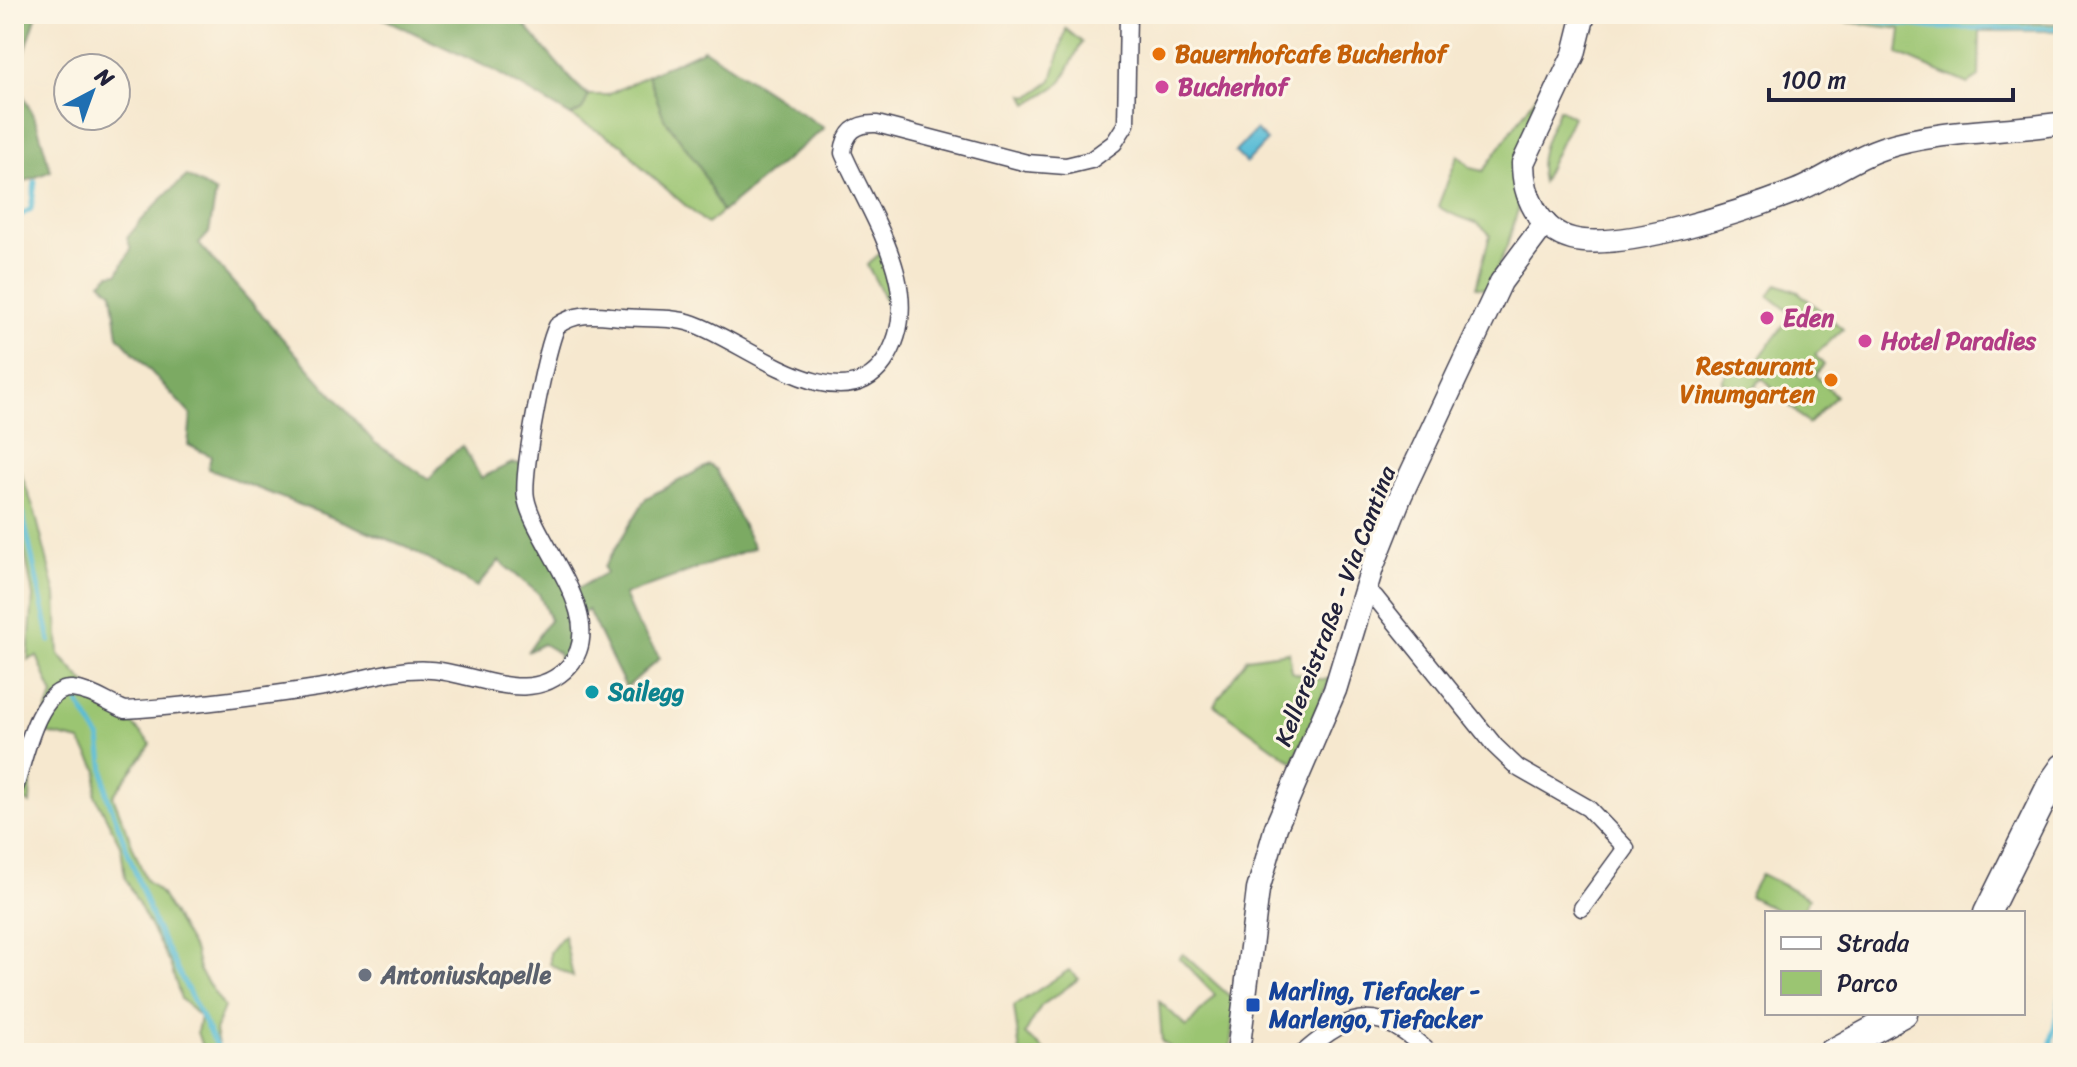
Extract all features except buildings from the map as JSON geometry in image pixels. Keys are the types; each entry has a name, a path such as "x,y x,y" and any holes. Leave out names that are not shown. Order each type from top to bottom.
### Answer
{"main road":[{"path":"1988,911 2051,784 2063,767"},
{"path":"1831,1053 1900,1015"}],"street":[{"path":"14,791 41,711 53,695 70,689 97,696 125,710 326,686 393,672 430,670 521,688 546,683 572,663 579,646 579,617 567,581 529,509 525,485 542,377 557,326 577,315 682,321 818,383 833,386 871,378 888,355 901,326 902,307 887,245 843,153 844,139 851,130 865,124 877,124 1027,163 1066,166 1091,160 1114,143 1126,124 1128,14"},
{"path":"1584,14 1574,54 1523,163 1523,182 1540,217 1570,239 1597,241 1637,237 1784,195 1881,149 1925,137 2023,130 2063,123"},
{"name":"Kellereistraße - Via Cantina","path":"1238,1053 1258,890 1276,827 1335,690 1364,590 1401,495 1501,282 1540,217"},
{"path":"1364,590 1375,597 1495,746 1518,768 1588,808 1626,848 1582,908"},
{"path":"1303,1053 1341,1025 1359,1016 1394,1024 1430,1053"}],"green space":[{"path":"14,14 37,14 16,80 37,124 51,171 14,186"},
{"path":"374,14 515,14 563,71 589,95 582,110 571,116 491,69"},
{"path":"1783,14 1932,14 1992,22 2063,24 2063,31 1980,31 1979,77 1968,84 1898,54 1901,29"},
{"path":"1066,29 1082,42 1061,83 1028,104 1024,95 1030,97 1052,80"},
{"path":"704,49 824,128 722,212 698,164 664,118 648,75"},
{"path":"648,75 664,118 698,164 722,212 707,224 642,168 623,145 571,116 582,110 589,95 608,95"},
{"path":"1546,82 1550,84 1514,159 1514,185 1519,206 1507,246 1488,289 1476,287 1490,235 1479,225 1438,206 1458,155 1471,168 1483,171"},
{"path":"1559,109 1573,117 1542,182 1541,153"},
{"path":"187,176 216,193 209,233 199,244 374,442 429,479 450,455 463,446 481,478 512,463 529,464 525,485 571,592 606,573 604,567 646,498 709,465 716,470 754,548 624,595 635,620 660,658 626,688 588,610 579,617 580,630 563,671 558,653 543,644 527,652 550,619 539,594 499,561 477,587 405,546 208,469 211,456 188,445 191,415 118,336 112,292 101,282 110,274 118,273 131,249 127,238"},
{"path":"886,248 898,311 885,347 888,313 879,286 867,265"},
{"path":"1777,284 1798,292 1843,329 1815,355 1824,365 1815,375 1836,396 1808,424 1762,378 1745,397 1722,381 1734,362 1749,372 1792,314 1769,296"},
{"path":"14,454 35,512 56,595 59,655 97,696 126,717 151,744 113,796 146,880 160,893 195,952 199,970 224,1007 215,1031 220,1053 203,1050 197,1032 200,1017 181,999 170,964 125,878 121,847 95,795 98,771 80,741 42,732 31,780 30,804 14,791 53,695 37,656 28,660 33,596 20,526"},
{"path":"1289,652 1292,672 1313,679 1330,679 1293,762 1214,705 1247,658"},
{"path":"1761,874 1809,898 1803,911 1778,911 1749,896"},
{"path":"564,935 573,977 550,964 550,952"},
{"path":"1183,954 1235,1001 1230,1053 1180,1053 1162,1042 1159,1001 1187,1027 1215,995 1179,958"},
{"path":"1069,970 1079,979 1041,1006 1025,1034 1047,1053 1020,1053 1014,1006"}],"water":[{"path":"1256,130 1267,141 1246,163 1235,152"}],"waterway":[{"path":"1813,14 1934,28 2063,28"},
{"path":"14,219 31,209 35,182"},
{"path":"14,473 50,641"},
{"path":"79,704 100,739 107,795 155,926 220,1053"},
{"path":"2049,1053 2063,983"}],"place":[{"name":"Bauernhofcafe Bucherhof","path":"1159,54"},
{"name":"Bucherhof","path":"1162,87"},
{"name":"Eden","path":"1767,318"},
{"name":"Hotel Paradies","path":"1865,341"},
{"name":"Restaurant Vinumgarten","path":"1831,380"},
{"name":"Sailegg","path":"592,692"},
{"name":"Antoniuskapelle","path":"365,975"},
{"name":"Marling, Tiefacker - Marlengo, Tiefacker","path":"1253,1005"}]}
